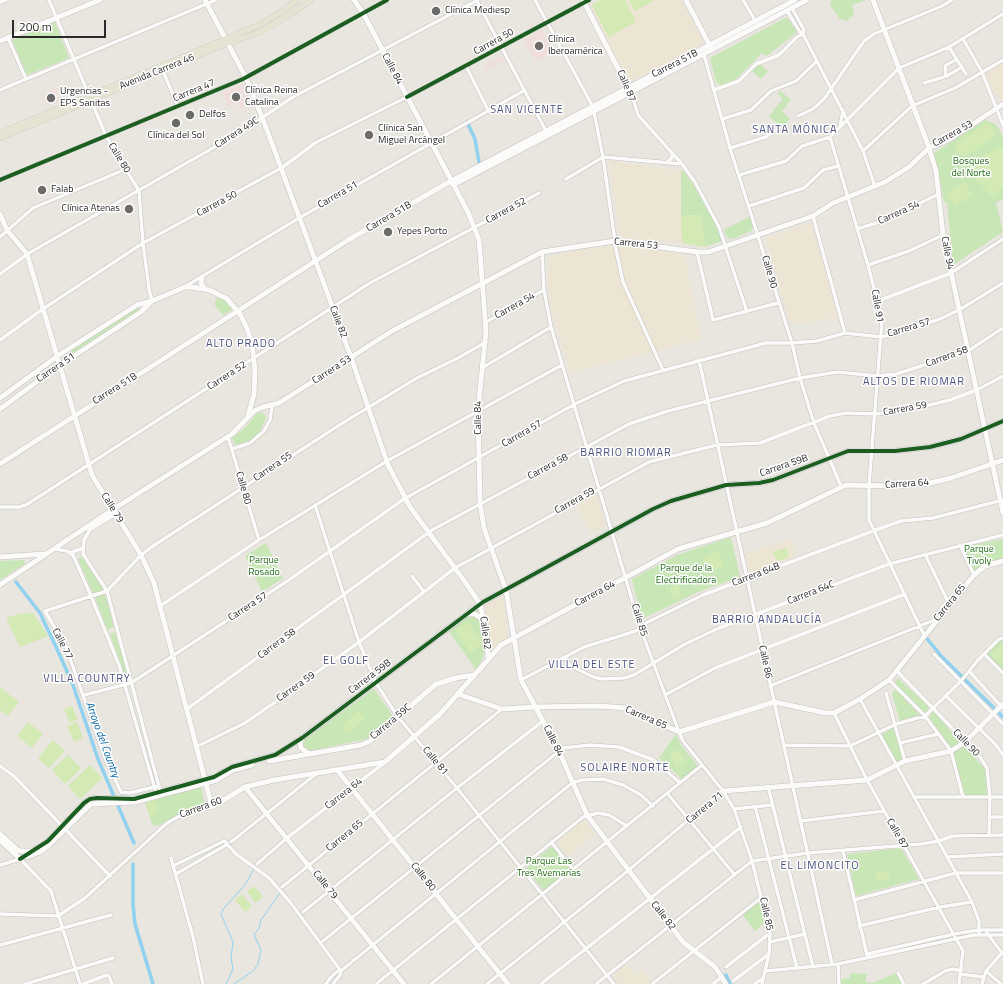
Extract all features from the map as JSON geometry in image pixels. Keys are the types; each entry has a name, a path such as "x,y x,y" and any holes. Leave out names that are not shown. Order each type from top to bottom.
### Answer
{"main road":[{"name":"Avenida Carrera 46","path":"0,133 227,40 261,24 298,0"},
{"name":"Avenida Carrera 46","path":"227,40 260,32 288,16 311,0"},
{"path":"284,10 288,16"},
{"name":"Avenida Carrera 46","path":"0,138 90,97"}],"street":[{"path":"0,2 6,0"},
{"name":"Calle 80","path":"48,0 106,136 139,191 143,243 152,301"},
{"path":"0,41 100,0"},
{"path":"0,90 74,60 206,2 216,0"},
{"name":"Calle 84","path":"354,0 363,13 475,227 481,248 486,322 486,342 478,410 480,503 484,528 506,590 521,680 559,751 587,815 606,842"},
{"name":"Carrera 47","path":"0,180 246,78 387,0"},
{"path":"478,0 546,134"},
{"name":"Carrera 49C","path":"0,274 27,254 139,191 262,118 298,94 478,0"},
{"path":"535,0 593,109 603,157 615,243 623,282 663,370"},
{"path":"686,0 710,46 704,55 698,52"},
{"path":"743,0 756,22"},
{"name":"Carrera 51B","path":"630,90 795,0"},
{"name":"Carrera 51B","path":"0,464 315,261 452,183 630,90 704,55 807,0"},
{"name":"Calle 94","path":"873,0 929,148 939,194 943,235 985,430 1002,500 1003,513"},
{"path":"798,116 818,105 832,89 864,41 884,29 942,6 952,0"},
{"name":"Carrera 50","path":"0,340 43,309 143,243 281,168 315,143 466,66 585,1"},
{"name":"Calle 87","path":"585,1 630,90 638,115 682,164 695,182 712,214 727,246 747,312"},
{"name":"Calle 82","path":"206,2 246,78 262,118 333,307 387,461 404,499 480,604 484,621 488,658"},
{"path":"790,10 800,32 803,34 848,119 863,151 875,187"},
{"path":"740,175 786,161 802,146 830,137 899,68 949,47 1003,14"},
{"path":"714,90 739,81 756,64 779,54 797,37 803,34"},
{"path":"8,38 26,79"},
{"path":"963,39 982,72 1003,125"},
{"path":"949,47 966,74"},
{"name":"Calle 90","path":"704,55 730,148 740,175 778,303 792,343 800,378 814,423 841,486"},
{"path":"946,76 945,66 957,60"},
{"path":"863,151 912,106 955,88 1003,60"},
{"path":"722,119 756,107 771,91 796,81 817,61"},
{"path":"466,66 488,110"},
{"path":"924,83 946,76 962,67"},
{"path":"161,68 178,106"},
{"name":"Carrera 51","path":"1,398 57,356 137,305 152,301 202,278 300,218 525,90"},
{"name":"Carrera 53","path":"47,554 228,436 238,429 259,409 279,403 392,331 542,252 615,243 697,252 708,252 727,246 813,216 833,203 875,187 902,173 929,148 950,138 1003,104"},
{"path":"840,128 843,109"},
{"path":"730,148 766,137 776,130"},
{"name":"Calle 91","path":"830,137 868,265 882,320 876,414 869,485 869,520 924,636"},
{"path":"666,163 671,159 673,154"},
{"path":"566,179 603,157 682,164"},
{"path":"749,206 804,188 824,170 838,166"},
{"path":"0,237 33,208 40,204 126,169"},
{"name":"Carrera 52","path":"0,508 26,505 370,283 539,193"},
{"name":"Carrera 54","path":"857,229 883,221 939,194"},
{"name":"Calle 79","path":"0,214 2,225 27,254 92,475 141,555 154,583 212,807"},
{"path":"813,216 845,333"},
{"path":"868,265 909,251 943,235"},
{"path":"878,301 951,273 1003,239"},
{"name":"Calle 85","path":"542,252 544,290 552,327 598,488 627,578 640,627 683,741 723,791 734,809 752,861 770,933 769,954 762,984"},
{"path":"697,252 713,320 778,303"},
{"path":"202,278 201,284 204,288"},
{"name":"Carrera 57","path":"84,695 131,683 286,582 404,499 575,404 624,381 766,343 817,341 845,333 881,337 918,327 959,310 1003,283"},
{"path":"185,287 204,288 222,296 238,311 250,335 254,359 255,385 247,419"},
{"name":"Carrera 54","path":"486,322 544,290"},
{"name":"Carrera 51","path":"0,409 60,366 141,312 152,301"},
{"path":"137,305 142,307 141,312"},
{"path":"482,368 552,327"},
{"path":"100,328 105,336"},
{"name":"Carrera 58","path":"187,709 344,596 429,532 628,424 668,411 800,378 837,372 878,376 896,374 968,351 1003,328"},
{"name":"Carrera 55","path":"46,609 107,591 141,555 293,454 417,378 458,358 486,342"},
{"name":"Calle 86","path":"699,360 832,964"},
{"path":"160,606 259,540 387,461 562,365"},
{"name":"Carrera 59","path":"196,747 245,723 358,642 455,568 490,547 649,462 717,445 760,443 830,416 846,413 876,414 900,412 950,400 977,390 1003,376"},
{"path":"26,378 31,386"},
{"path":"1,398 6,404"},
{"path":"232,449 250,443 264,431 270,420 272,406"},
{"name":"Carrera 59B","path":"20,859 48,841 91,804 109,800 135,802 158,791 217,780 233,770 270,758 302,738 480,604 612,530 671,501 726,485 759,483 773,480 848,451 894,451 930,447 960,439 985,430 1003,421"},
{"name":"Calle 80","path":"228,436 259,540"},
{"name":"Carrera 64","path":"257,864 287,838 415,737 440,714 488,658 501,646 513,638 627,578 678,549 767,523 841,486 852,484 894,486 930,483 1003,460"},
{"name":"Carrera 64B","path":"521,680 584,647 636,631 640,627 703,595 873,530 901,521 933,518 1002,500"},
{"name":"Calle 81","path":"315,505 358,642 376,683 398,717 437,762 614,984"},
{"path":"85,528 91,528 111,516 117,516"},
{"path":"94,522 84,540 82,554 107,591 158,791"},
{"name":"Carrera 64C","path":"564,657 571,666 591,676 612,680 634,675 653,662 713,631 889,564 1003,535"},
{"path":"960,546 974,575"},
{"path":"70,553 82,548"},
{"path":"54,549 70,553 75,558 125,684 158,791"},
{"path":"0,557 47,554"},
{"path":"0,585 47,554"},
{"path":"75,558 77,555 82,554"},
{"path":"925,554 949,604"},
{"name":"Carrera 65","path":"282,887 502,709 600,706 626,708 679,732 774,702 826,713 834,713 860,699 889,680 974,575 985,566 1002,561"},
{"path":"412,576 424,592"},
{"path":"665,695 715,668 905,594"},
{"name":"Calle 77","path":"46,609 45,613 66,647 105,758 121,792 129,793 158,791"},
{"path":"467,614 475,614 484,621"},
{"path":"770,686 937,619"},
{"path":"106,633 116,629"},
{"path":"785,745 850,746 878,734 896,724 925,716 962,680 984,654 1002,638"},
{"path":"934,654 962,680 1003,724"},
{"path":"984,654 1003,673"},
{"name":"Calle 90","path":"897,671 980,757 987,768 990,797 989,835"},
{"path":"967,673 1002,706"},
{"name":"Carrera 59C","path":"278,758 361,745 370,741 426,692 441,682 474,675"},
{"path":"889,680 925,716 951,750 963,797"},
{"path":"886,693 896,724 905,762"},
{"path":"458,694 502,709"},
{"path":"946,696 980,728 1003,755"},
{"path":"860,699 896,767 972,902 978,915 979,935"},
{"name":"Carrera 71","path":"487,984 628,871 723,791 792,784 867,780 905,762 951,750 965,742 1002,706"},
{"name":"Calle 87","path":"834,713 867,780 923,881 940,907 964,953 960,973"},
{"path":"303,912 543,721"},
{"path":"900,743 938,734"},
{"path":"302,738 300,743 301,748 309,753"},
{"path":"322,941 563,748 590,745 619,747 654,760 679,782"},
{"name":"Carrera 59B","path":"249,764 278,758"},
{"name":"Carrera 60","path":"58,916 85,898 154,834 175,818 212,807 245,787 385,762"},
{"path":"430,984 653,806 679,782 702,765"},
{"path":"0,766 14,776 110,876"},
{"name":"Calle 80","path":"337,770 508,984"},
{"path":"176,874 229,843 317,773"},
{"path":"326,984 330,978 572,783 591,779 623,784 641,795 653,806"},
{"path":"768,786 813,967"},
{"name":"Calle 79","path":"245,787 404,984"},
{"path":"667,793 734,874"},
{"path":"914,797 1003,797"},
{"path":"734,809 772,805"},
{"path":"755,806 797,968"},
{"path":"801,821 884,811"},
{"path":"376,984 551,842 587,815 598,813 609,815 627,826"},
{"path":"989,817 1003,817"},
{"name":"Carrera 59B","path":"20,859 40,852 64,827"},
{"path":"542,984 649,898 741,827"},
{"path":"0,834 19,850 29,851 36,849"},
{"path":"596,984 752,861 808,853 843,851 939,841 953,836 1003,835"},
{"path":"0,840 47,885 51,891 80,984"},
{"path":"173,866 224,841 229,843 236,854 269,878 290,902 341,970"},
{"path":"551,842 573,869"},
{"name":"Calle 82","path":"606,842 683,942 710,962 726,984"},
{"path":"843,851 867,956"},
{"path":"947,856 1003,854"},
{"path":"171,858 193,937 203,984"},
{"path":"0,866 20,859"},
{"path":"854,900 956,873 1003,873"},
{"path":"652,984 762,897"},
{"path":"860,926 940,907 972,902"},
{"path":"56,906 61,910 71,908"},
{"path":"0,914 58,916"},
{"path":"0,945 111,915"},
{"path":"766,971 838,964 979,930 1003,930"},
{"path":"982,984 982,977 1002,953 987,935 986,930"},
{"path":"726,968 770,933"},
{"path":"770,942 805,934"},
{"path":"955,936 1003,935"},
{"path":"733,981 769,954"},
{"path":"25,984 113,958"},
{"path":"838,964 838,984"},
{"path":"923,984 945,971 953,969 960,973 982,977"},
{"path":"330,978 333,983 340,975 341,970"},
{"path":"986,971 1001,984"},
{"path":"898,973 904,984"},
{"path":"959,984 960,973"},
{"path":"83,984 107,975 109,976 112,984"},
{"path":"713,984 722,977"},
{"path":"754,984 764,977"}],"shaded area":[{"path":"599,0 681,0 704,43 630,82 590,5"},
{"name":"Clínica Iberoamérica","path":"542,30 554,52 536,62 524,39"},
{"path":"501,56 504,60 487,70 484,65"},
{"path":"1000,64 1003,68 1002,100 995,94 985,73"},
{"name":"Clínica Reina Catalina","path":"245,84 249,101 240,109 235,103 228,107 223,93"},
{"name":"Urgencias - EPS Sanitas","path":"56,88 60,100 47,107 42,95"},
{"path":"609,161 681,171 682,243 620,238"},
{"path":"811,223 838,317 808,323 790,323 765,238"},
{"path":"616,244 685,255 701,339 571,373 552,313 548,286 549,256"},
{"path":"597,495 605,525 591,533 576,507 587,498"},
{"path":"791,539 797,556 750,573 744,554"},
{"path":"503,595 508,638 492,650 485,605"},
{"path":"584,820 595,834 568,856 557,842"},
{"path":"627,964 635,975 642,970 650,982 647,984 620,984 612,976"}],"green space":[{"path":"600,0 625,0 636,22 608,37 592,5"},
{"path":"629,0 655,0 635,11"},
{"path":"832,0 866,0 852,5 854,14 847,21 838,18 830,5"},
{"path":"787,17 797,32 767,56 762,53 735,80 721,85 716,82 710,58"},
{"path":"55,22 69,58 27,75 12,40"},
{"path":"759,63 768,71 761,79 752,71"},
{"path":"781,91 791,100 782,111 790,119 782,128 769,116 783,99 777,93"},
{"name":"Bosques del Norte","path":"985,120 997,125 1003,137 1003,200 996,202 1003,232 953,265 947,202 944,202 934,153"},
{"path":"985,124 989,124 994,128 994,137 966,156 957,154 955,147 957,142"},
{"path":"1001,147 1003,149 1003,186 993,198 968,171 969,163"},
{"path":"681,171 683,171 693,184 718,229 722,241 705,247 701,215 681,216"},
{"path":"965,181 973,195 955,206 947,193"},
{"path":"701,215 705,247 682,243 681,216"},
{"path":"750,216 753,226 751,231 732,239 727,237 724,230"},
{"path":"217,298 224,300 233,309 223,315 214,304"},
{"path":"137,307 140,309 63,360 62,357"},
{"path":"262,412 266,416 259,433 251,441 235,445 232,438 247,426 256,414"},
{"name":"Parque de la Electrificadora","path":"731,537 740,577 698,592 642,619 632,579 677,555"},
{"name":"Parque Tivoly","path":"1003,539 1003,559 988,562 974,572 964,547"},
{"name":"Parque Rosado","path":"266,543 283,578 262,592 245,556"},
{"path":"786,548 789,557 777,561 773,552"},
{"path":"718,551 724,566 708,572 702,558"},
{"path":"82,557 104,590 93,593 78,559"},
{"path":"24,560 25,564 0,580 0,561"},
{"path":"677,585 682,596 674,600 669,589"},
{"path":"105,594 114,627 107,630 95,597"},
{"path":"479,607 485,650 482,660 476,670 449,631"},
{"path":"33,613 48,636 20,647 6,618 18,614"},
{"path":"469,621 483,645 470,653 455,630"},
{"path":"115,632 129,678 126,679 110,634"},
{"path":"1000,640 1003,641 1003,670 986,654"},
{"path":"1002,644 1003,660 1000,663 991,655"},
{"path":"898,678 929,707 927,712 924,712 897,685 895,682"},
{"path":"0,687 19,702 8,716 0,710"},
{"path":"374,689 394,718 367,739 309,751 304,748 302,743 305,739"},
{"path":"895,690 920,715 900,721 892,693"},
{"path":"72,706 78,719 70,723 64,709"},
{"path":"358,710 365,718 349,733 342,726"},
{"path":"932,712 934,712 961,743 951,747 929,718"},
{"path":"28,722 43,734 32,748 17,736"},
{"path":"77,722 83,738 74,742 67,726"},
{"path":"893,728 895,729 902,759 897,764 881,735"},
{"path":"676,734 681,745 698,766 682,779 659,758"},
{"path":"53,740 65,751 49,768 38,758"},
{"path":"963,745 985,769 987,795 965,795 953,753"},
{"path":"678,749 686,761 677,767 669,755"},
{"path":"68,755 81,768 65,784 52,770"},
{"path":"90,765 102,778 80,799 68,786"},
{"path":"201,786 205,806 156,826 152,824 145,802"},
{"path":"154,800 158,813 150,816 146,802"},
{"name":"Parque Las Tres Avemarías","path":"552,846 571,870 544,891 526,868"},
{"path":"901,848 919,879 856,896 847,854"},
{"path":"889,871 890,879 876,881 875,872"},
{"path":"254,886 263,897 255,903 247,891"},
{"path":"242,894 252,906 245,912 235,900"},
{"path":"761,898 766,921 755,931 742,914"},
{"path":"851,973 867,974 865,982 872,983 896,973 903,984 841,984 841,979 850,978"}],"waterway":[{"path":"467,122 475,139 479,162"},
{"name":"Arroyo del Country","path":"16,582 40,613 57,649 73,685 98,759 134,843"},
{"path":"924,635 942,657 1003,717"},
{"name":"Arroyo del Country","path":"133,864 133,905 135,924 153,984"},
{"path":"226,984 233,969 231,958 233,942 221,914 224,908 245,885 256,865"},
{"path":"234,984 253,971 258,964 261,950 254,935 259,928 261,920 280,893"},
{"path":"726,975 730,984"}],"cycle path":[{"path":"0,180 243,79 387,0"},
{"path":"407,97 589,0"},
{"path":"20,859 48,841 84,803 90,799 134,799 214,777 232,767 275,755 302,738 483,602 653,509 671,501 726,485 759,483 773,480 848,451 895,451 930,447 961,439 1003,421"}],"place":[{"name":"Clínica Mediesp","path":"436,11"},
{"name":"Clínica Iberoamérica","path":"539,46"},
{"name":"Clínica Reina Catalina","path":"236,97"},
{"name":"Urgencias - EPS Sanitas","path":"51,98"},
{"name":"Delfos","path":"190,115"},
{"name":"Clínica del Sol","path":"176,123"},
{"name":"Clínica San Miguel Arcángel","path":"369,135"},
{"name":"Falab","path":"42,190"},
{"name":"Clínica Atenas","path":"129,209"},
{"name":"Yepes Porto","path":"388,232"}],"district":[{"name":"SAN VICENTE","path":"527,110"},
{"name":"SANTA MÓNICA","path":"795,130"},
{"name":"ALTO PRADO","path":"241,344"},
{"name":"ALTOS DE RIOMAR","path":"914,382"},
{"name":"BARRIO RIOMAR","path":"626,453"},
{"name":"BARRIO ANDALUCÍA","path":"767,620"},
{"name":"EL GOLF","path":"346,661"},
{"name":"VILLA DEL ESTE","path":"592,665"},
{"name":"VILLA COUNTRY","path":"87,679"},
{"name":"SOLAIRE NORTE","path":"625,768"},
{"name":"EL LIMONCITO","path":"820,866"}]}
